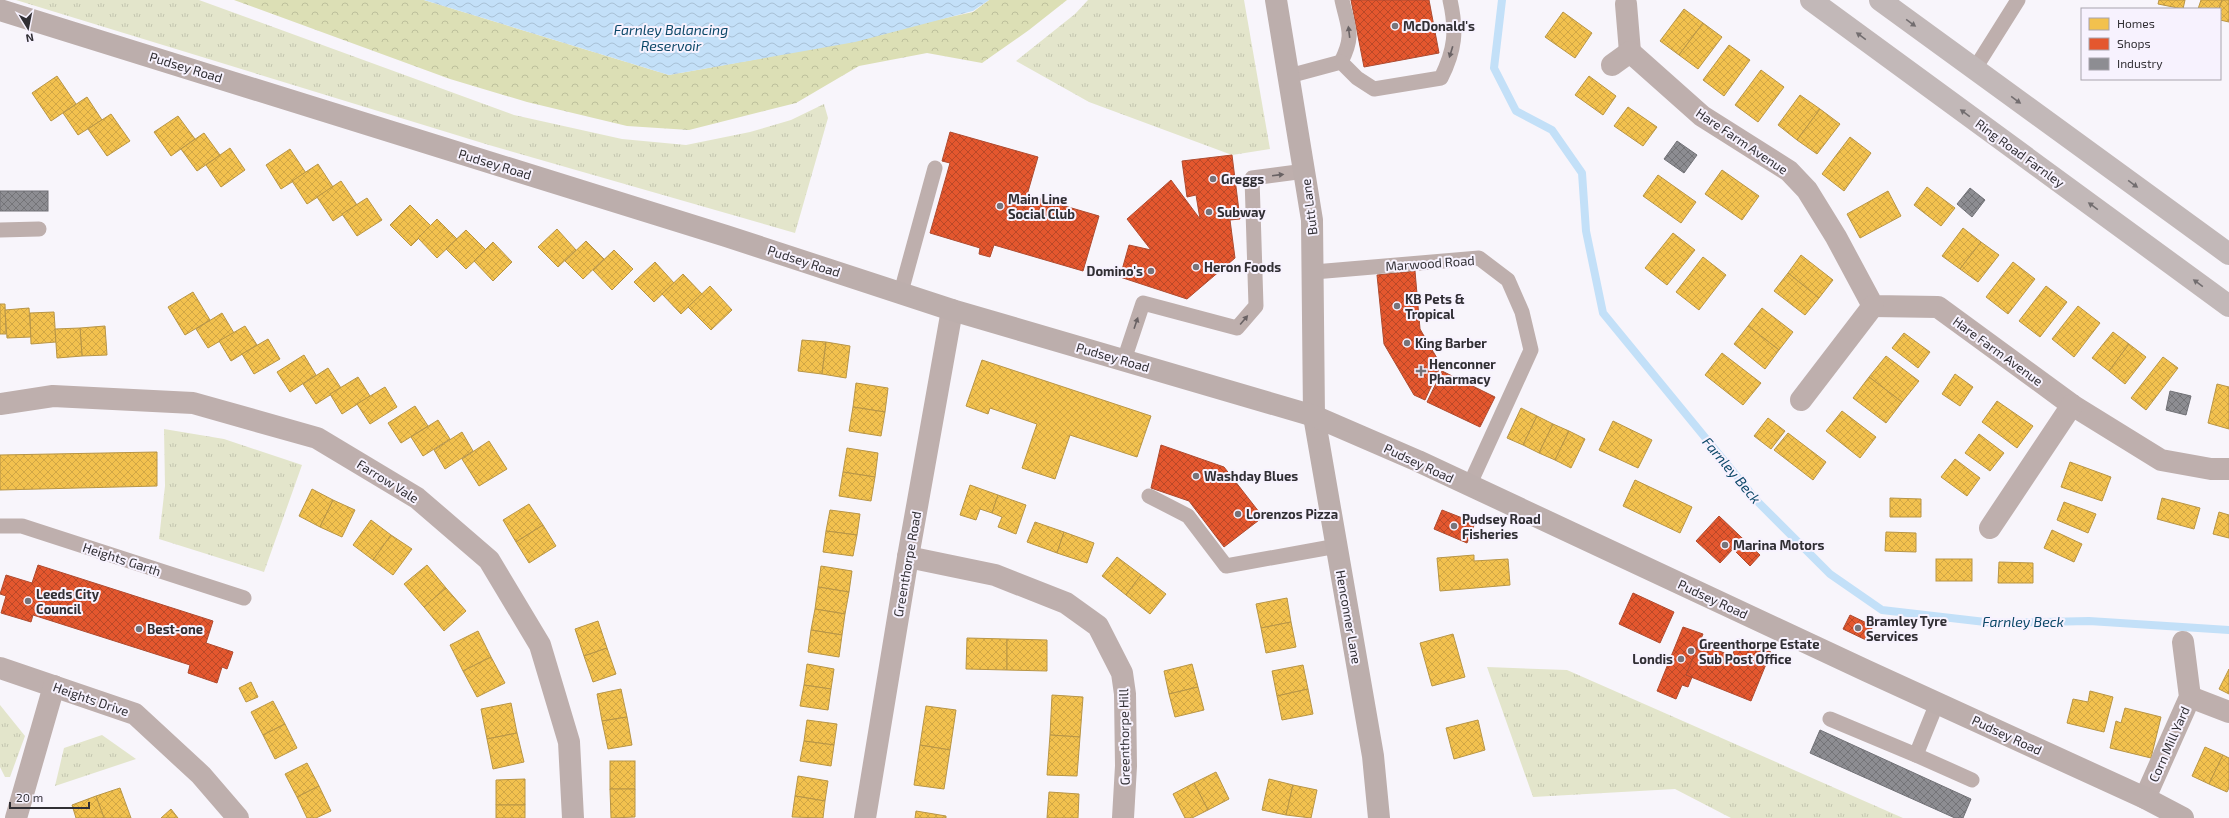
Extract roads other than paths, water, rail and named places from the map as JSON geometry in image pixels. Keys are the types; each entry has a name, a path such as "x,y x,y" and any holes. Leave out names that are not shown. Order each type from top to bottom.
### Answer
{"highway":[{"name":"Ring Road Farnley","path":"1812,0 2229,306"},
{"path":"1880,0 1974,70 2229,254"}],"main road":[{"name":"Butt Lane","path":"1276,0 1312,220 1314,272 1314,416"},
{"name":"Pudsey Road","path":"0,10 901,292 952,310 1314,416 1418,461 1937,703 2145,798 2182,818"},
{"name":"Henconner Lane","path":"1314,416 1373,756 1379,818"}],"street":[{"path":"1612,65 1630,52 1626,4"},
{"name":"Hare Farm Avenue","path":"1630,52 1702,116 1789,171 1807,190 1836,237 1873,306 1938,307 2072,405 2161,460 2211,469 2229,469"},
{"path":"1801,400 1873,306"},
{"name":"Greenthorpe Road","path":"865,818 908,557 952,310"},
{"name":"Farrow Vale","path":"0,404 53,396 192,403 317,438 417,498 489,560 540,645 569,742 573,818"},
{"path":"1990,528 2072,405"},
{"name":"Greenthorpe Hill","path":"908,557 995,575 1066,603 1098,626 1122,673 1125,694 1126,766 1123,818"},
{"name":"Corn Mill Yard","path":"2145,798 2190,697 2183,642"},
{"name":"Heights Drive","path":"0,668 135,714 201,775 238,818"},
{"path":"16,818 54,686"},
{"path":"2190,697 2229,712"}],"lane":[{"path":"1289,76 1341,62 1350,43 1350,31 1342,0"},
{"path":"1341,62 1357,78 1374,89 1441,78 1453,48 1455,29 1450,0"},
{"path":"1974,70 2018,0"},
{"path":"901,292 935,168"},
{"path":"1124,360 1143,303 1237,328 1256,306 1252,178 1305,171"},
{"path":"0,230 39,229"},
{"name":"Marwood Road","path":"1314,272 1479,258 1508,280 1522,312 1531,350 1469,486"},
{"path":"1149,496 1188,516 1226,566 1337,546"},
{"name":"Heights Garth","path":"0,526 22,526 244,598"},
{"path":"1916,755 1937,703"},
{"path":"1830,719 1972,780"}],"water":[{"name":"Farnley Balancing Reservoir","path":"424,0 989,0 973,11 855,42 669,75"}],"waterway":[{"name":"Farnley Beck","path":"1502,0 1494,68 1516,111 1552,130 1582,173 1586,231 1603,313 1758,502 1830,574 1882,610 1994,623 2089,621 2229,630"}],"place":[{"name":"McDonald's","path":"1395,26"},
{"name":"Greggs","path":"1213,179"},
{"name":"Main Line Social Club","path":"1000,206"},
{"name":"Subway","path":"1209,212"},
{"name":"Heron Foods","path":"1196,267"},
{"name":"Domino's","path":"1151,271"},
{"name":"KB Pets & Tropical","path":"1397,306"},
{"name":"King Barber","path":"1407,343"},
{"name":"Henconner Pharmacy","path":"1421,371"},
{"name":"Washday Blues","path":"1196,476"},
{"name":"Lorenzos Pizza","path":"1238,514"},
{"name":"Pudsey Road Fisheries","path":"1454,526"},
{"name":"Marina Motors","path":"1725,545"},
{"name":"Leeds City Council","path":"28,601"},
{"name":"Bramley Tyre Services","path":"1858,628"},
{"name":"Best-one","path":"139,629"},
{"name":"Greenthorpe Estate Sub Post Office","path":"1691,651"},
{"name":"Londis","path":"1681,659"}]}
